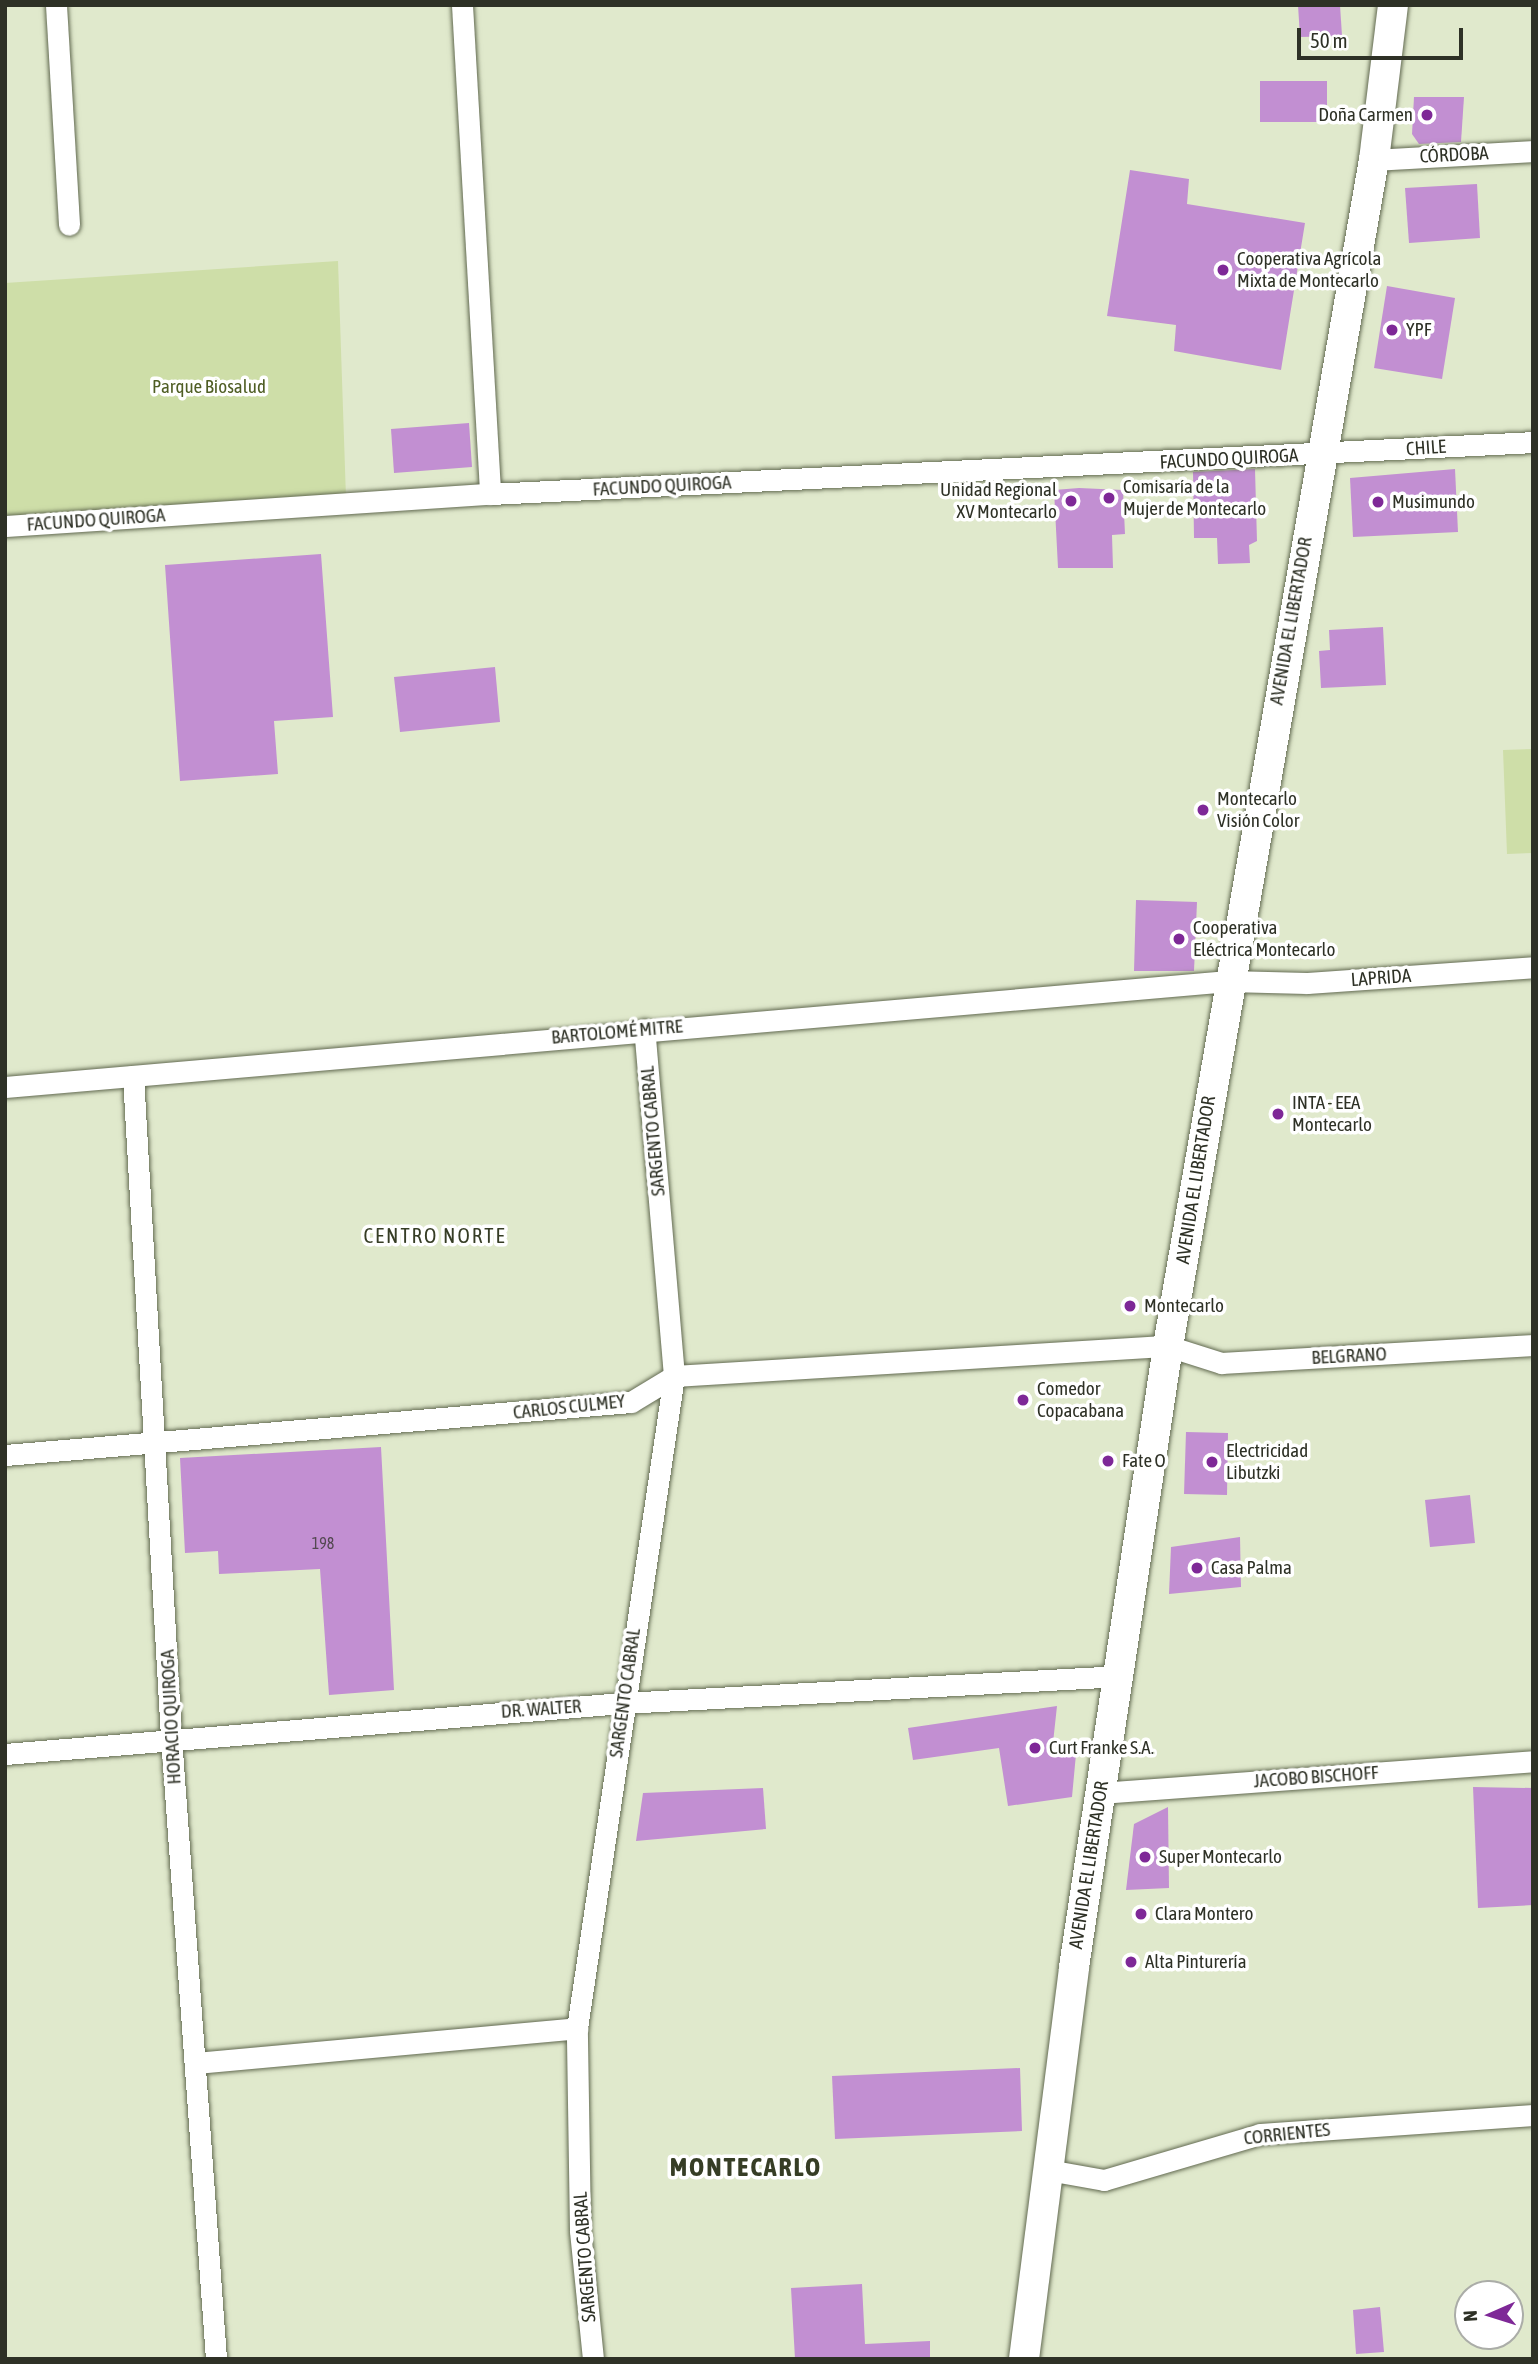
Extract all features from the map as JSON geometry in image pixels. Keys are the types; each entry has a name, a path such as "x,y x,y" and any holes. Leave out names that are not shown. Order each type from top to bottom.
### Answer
{"main road":[{"name":"AVENIDA EL LIBERTADOR","path":"1024,2359 1100,1793 1168,1346 1228,981 1374,160 1392,5"}],"street":[{"path":"56,5 69,225"},
{"path":"462,5 490,494"},
{"name":"CÓRDOBA","path":"1374,160 1533,151"},
{"name":"CHILE","path":"1320,455 1533,442"},
{"name":"FACUNDO QUIROGA","path":"5,526 490,494 1320,455"},
{"name":"LAPRIDA","path":"1228,981 1307,983 1533,967"},
{"name":"BARTOLOMÉ MITRE","path":"5,1087 644,1029 1228,981"},
{"name":"SARGENTO CABRAL","path":"593,2359 580,2230 577,2028 622,1703 674,1376 644,1029"},
{"name":"HORACIO QUIROGA","path":"133,1076 171,1737 216,2359"},
{"name":"BELGRANO","path":"1168,1346 1221,1363 1533,1345"},
{"name":"CARLOS CULMEY","path":"5,1455 156,1445 631,1402 674,1376 1168,1346"},
{"name":"DR. WALTER","path":"5,1754 171,1737 622,1703 1120,1675"},
{"name":"JACOBO BISCHOFF","path":"1100,1793 1533,1761"},
{"path":"195,2063 577,2028"},
{"name":"CORRIENTES","path":"1048,2170 1104,2180 1260,2134 1533,2115"}],"green space":[{"name":"Parque Biosalud","path":"338,261 346,498 5,516 5,283"},
{"path":"1533,749 1533,853 1507,854 1503,750"}],"building":[{"path":"1298,5 1340,5 1342,36 1300,37"},
{"path":"1260,81 1327,81 1327,122 1260,122"},
{"path":"1414,97 1464,97 1461,142 1419,144 1412,134"},
{"path":"1130,170 1189,179 1187,204 1305,223 1281,370 1174,351 1176,325 1107,316"},
{"path":"1477,184 1480,238 1409,243 1405,188"},
{"path":"1387,286 1455,298 1442,379 1374,368"},
{"path":"469,423 472,467 394,473 391,429"},
{"path":"1255,469 1257,541 1249,545 1250,563 1218,564 1217,538 1194,538 1193,472"},
{"path":"1455,469 1458,532 1353,537 1350,478"},
{"path":"1054,490 1123,490 1125,534 1112,535 1113,568 1058,568"},
{"path":"321,554 333,717 274,721 278,774 180,781 165,565"},
{"path":"1383,627 1386,685 1321,688 1319,651 1330,650 1329,630"},
{"path":"495,667 500,722 400,732 394,677"},
{"path":"1136,900 1197,902 1194,971 1134,971"},
{"path":"1186,1432 1228,1433 1227,1495 1184,1494"},
{"path":"381,1447 394,1690 329,1695 320,1569 219,1574 218,1551 185,1553 180,1458"},
{"path":"1470,1495 1475,1543 1430,1547 1425,1500"},
{"path":"1240,1537 1241,1587 1169,1594 1171,1547"},
{"path":"1057,1706 1052,1752 1076,1754 1072,1797 1008,1806 999,1748 913,1760 908,1728"},
{"path":"1473,1787 1533,1788 1533,1905 1478,1908"},
{"path":"763,1788 766,1829 636,1841 643,1793"},
{"path":"1168,1807 1169,1888 1126,1890 1134,1824"},
{"path":"1020,2068 1022,2131 835,2139 832,2076"},
{"path":"862,2284 865,2344 930,2341 930,2359 795,2359 791,2288"},
{"path":"1380,2307 1384,2352 1356,2354 1353,2310"}],"place":[{"name":"Doña Carmen","path":"1427,115"},
{"name":"Cooperativa Agrícola Mixta de Montecarlo","path":"1223,270"},
{"name":"YPF","path":"1392,330"},
{"name":"Comisaría de la Mujer de Montecarlo","path":"1109,498"},
{"name":"Unidad Regional XV Montecarlo","path":"1071,501"},
{"name":"Musimundo","path":"1378,502"},
{"name":"Montecarlo Visión Color","path":"1203,810"},
{"name":"Cooperativa Eléctrica Montecarlo","path":"1179,939"},
{"name":"INTA - EEA Montecarlo","path":"1278,1114"},
{"name":"Montecarlo","path":"1130,1306"},
{"name":"Comedor Copacabana","path":"1023,1400"},
{"name":"Fate O","path":"1108,1461"},
{"name":"Electricidad Libutzki","path":"1212,1462"},
{"name":"Casa Palma","path":"1197,1568"},
{"name":"Curt Franke S.A.","path":"1035,1748"},
{"name":"Super Montecarlo","path":"1145,1857"},
{"name":"Clara Montero","path":"1141,1914"},
{"name":"Alta Pinturería","path":"1131,1962"}],"district":[{"name":"CENTRO NORTE","path":"435,1235"},
{"name":"MONTECARLO","path":"746,2168"}]}
